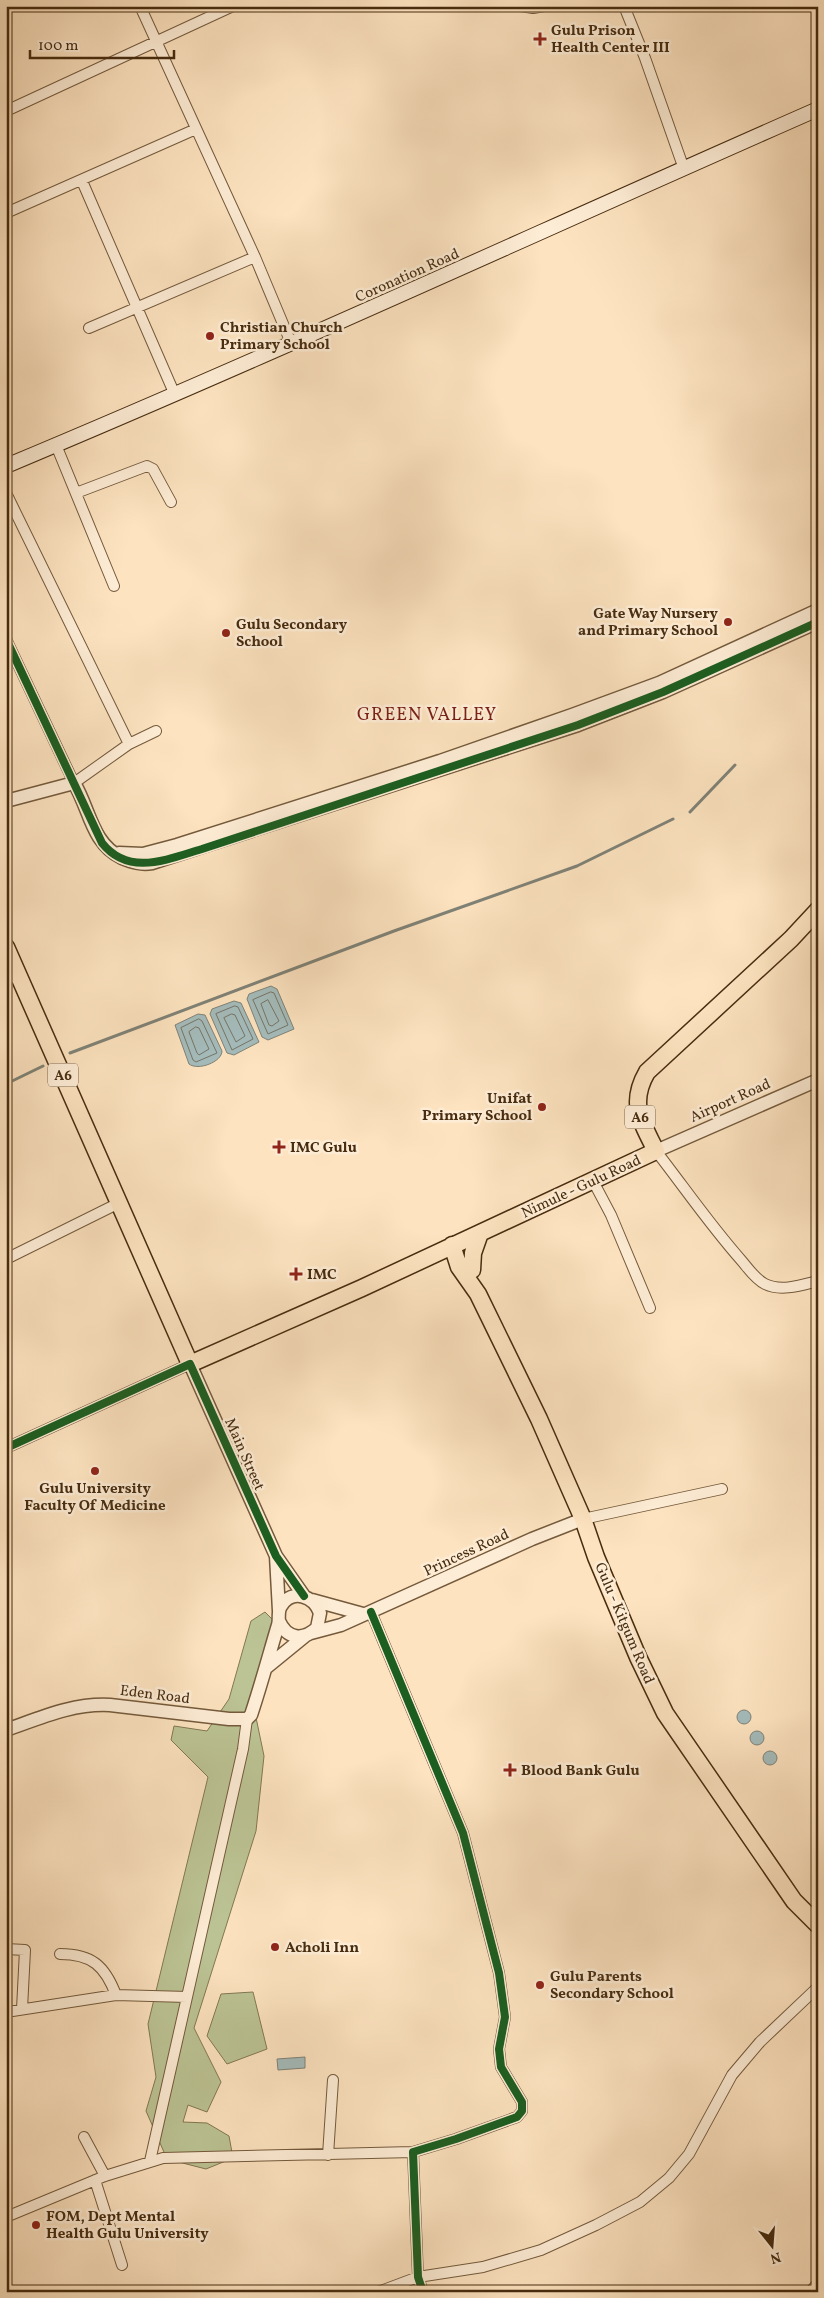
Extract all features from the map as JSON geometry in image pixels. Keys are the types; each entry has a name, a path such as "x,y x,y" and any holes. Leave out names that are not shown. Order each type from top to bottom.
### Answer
{"main road":[{"name":"Coronation Road","path":"6,466 175,395 818,109"},
{"name":"Nimule - Gulu Road","path":"434,1254 656,1151 638,1109 637,1095 648,1072 791,939 818,910"},
{"name":"Main Street","path":"6,947 12,977 119,1203 190,1364"},
{"path":"434,1254 466,1268 480,1233"},
{"name":"Gulu - Kitgum Road","path":"456,1244 478,1294 539,1419 583,1519 596,1557 638,1657 670,1721 794,1901 818,1925"},
{"name":"A6","path":"190,1364 434,1254"}],"street":[{"path":"140,6 291,343"},
{"path":"6,111 233,6"},
{"path":"521,6 533,8 544,6"},
{"path":"624,6 645,58 684,169"},
{"path":"6,213 82,181 196,128"},
{"path":"82,181 138,306 175,395"},
{"path":"88,328 254,257"},
{"path":"56,445 114,586"},
{"path":"76,494 148,466 171,502"},
{"path":"6,493 129,744"},
{"path":"512,741 659,683 818,610"},
{"path":"6,639 97,835 111,853 143,854 177,846 512,741 578,724 663,692 818,622"},
{"path":"7,800 74,783 129,744 156,731"},
{"name":"Airport Road","path":"656,1151 818,1080"},
{"path":"656,1151 732,1249 757,1278 766,1284 779,1287 792,1287 818,1281"},
{"path":"593,1181 611,1215 650,1308"},
{"path":"6,1259 119,1203"},
{"path":"6,1448 190,1364"},
{"name":"Main Street","path":"190,1364 276,1556"},
{"path":"583,1519 722,1489"},
{"name":"Princess Road","path":"308,1635 342,1625 532,1539 583,1519"},
{"path":"267,1667 308,1635 320,1620 317,1606 308,1598 276,1556"},
{"path":"276,1556 279,1616 282,1629 296,1637 308,1635"},
{"path":"6,2217 105,2176 163,2158 413,2152 517,2117 522,2111 522,2102 501,2067 500,2049 505,2017 499,1973 463,1833 367,1613 308,1598 292,1597 282,1605 267,1667 252,1715 247,1719 243,1750 150,2161"},
{"name":"Eden Road","path":"6,1730 70,1708 90,1704 229,1719 247,1719"},
{"path":"6,1949 25,1950 22,2009"},
{"path":"60,1954 79,1954 96,1962 113,1987 116,1995"},
{"path":"378,2292 418,2277 483,2267 541,2250 640,2202 669,2178 689,2154 732,2075 760,2042 818,1987"},
{"path":"6,2012 116,1995 186,1997"},
{"path":"328,2155 332,2080"},
{"path":"84,2137 105,2176"},
{"path":"413,2152 418,2277 423,2292"},
{"path":"95,2180 122,2265"},
{"path":"810,2292 818,2283"}],"green space":[{"path":"265,1612 273,1620 253,1703 264,1756 256,1831 194,2028 221,2082 207,2112 188,2105 183,2122 207,2123 229,2136 233,2158 206,2169 167,2159 146,2111 156,2077 148,2024 208,1777 171,1740 174,1726 207,1731 229,1699 251,1621"},
{"path":"253,1992 267,2049 227,2064 207,2036 221,1994"}],"water":[{"path":"271,986 277,989 294,1029 268,1040 262,1037 247,999 249,994"},
{"path":"234,1001 241,1003 259,1042 234,1055 227,1053 210,1014 212,1009"},
{"path":"198,1014 205,1015 222,1051 221,1055 214,1062 203,1066 193,1066 189,1064 175,1025"},
{"path":"741,1710 747,1710 751,1717 747,1724 741,1724 737,1720 737,1714"},
{"path":"754,1731 760,1731 764,1738 760,1745 754,1745 750,1741 750,1735"},
{"path":"767,1751 773,1751 777,1758 773,1765 767,1765 763,1761 763,1755"},
{"path":"305,2057 305,2068 278,2070 277,2059"}],"waterway":[{"path":"690,812 735,765"},
{"path":"70,1053 394,931 577,866 673,819"},
{"path":"6,1084 43,1066"}],"cycle path":[{"path":"6,639 102,843 124,860 149,863 202,849 578,725 663,692 818,622"},
{"path":"6,1448 190,1364 276,1556 304,1596"},
{"path":"371,1612 463,1833 499,1973 505,2017 499,2049 501,2067 522,2102 522,2111 517,2117 413,2152 418,2277 423,2292"}],"place":[{"name":"Gulu Prison Health Center III","path":"540,39"},
{"name":"Christian Church Primary School","path":"210,336"},
{"name":"Gate Way Nursery and Primary School","path":"728,622"},
{"name":"Gulu Secondary School","path":"226,633"},
{"name":"Unifat Primary School","path":"542,1107"},
{"name":"IMC Gulu","path":"279,1147"},
{"name":"IMC","path":"296,1274"},
{"name":"Gulu University Faculty Of Medicine","path":"95,1471"},
{"name":"Blood Bank Gulu","path":"510,1770"},
{"name":"Acholi Inn","path":"275,1947"},
{"name":"Gulu Parents Secondary School","path":"540,1985"},
{"name":"FOM, Dept Mental Health Gulu University","path":"36,2225"}],"district":[{"name":"GREEN VALLEY","path":"427,714"}]}
